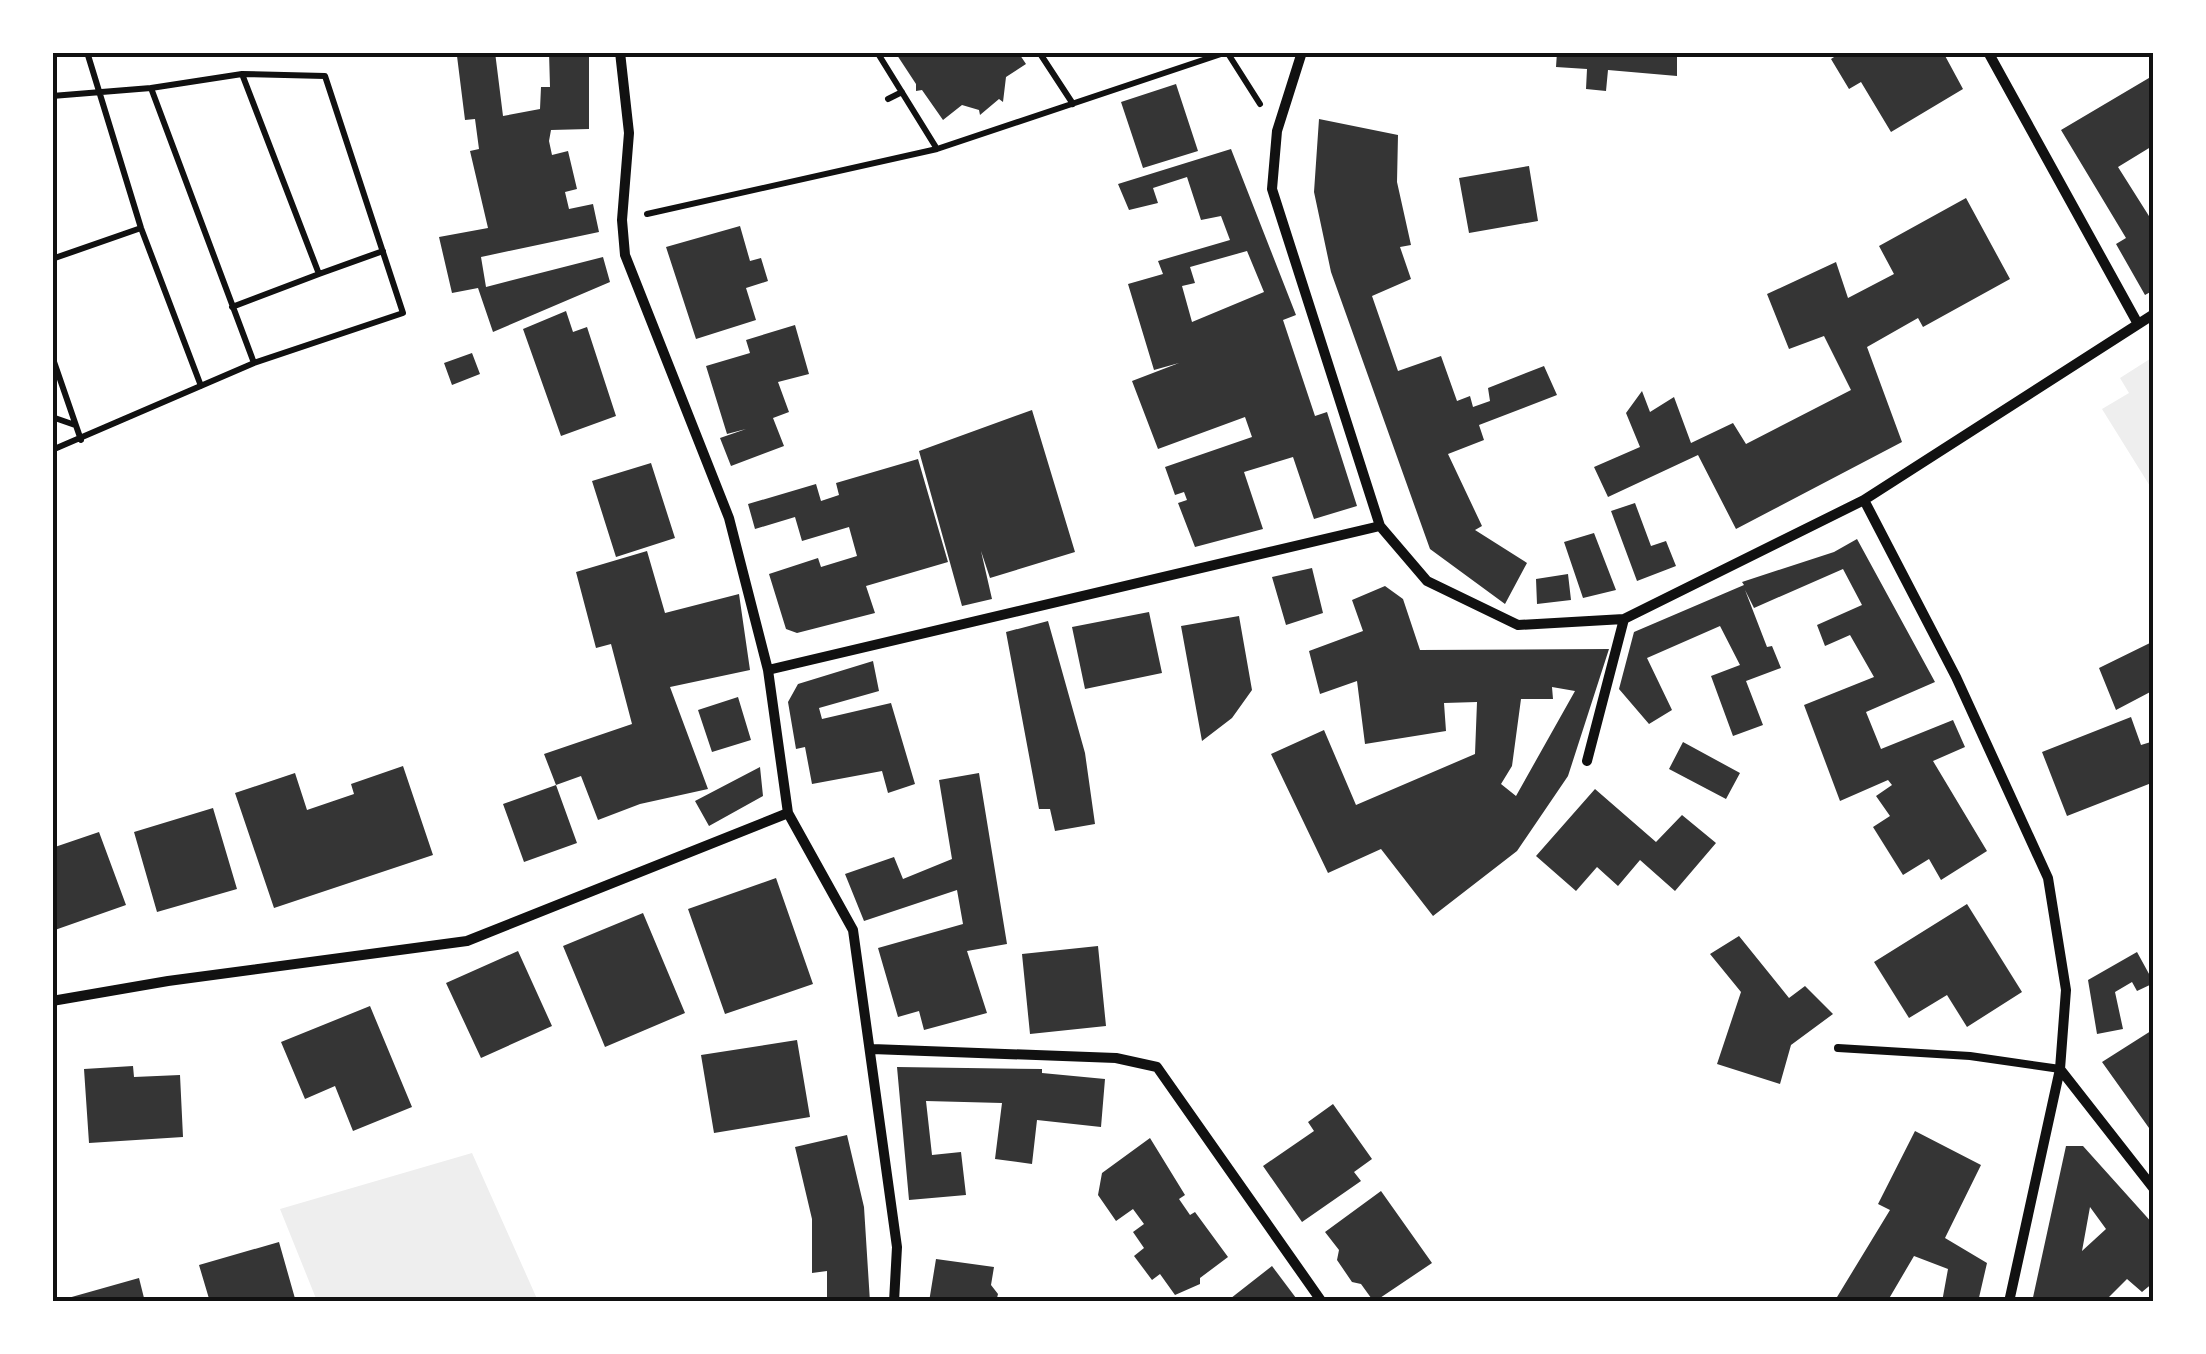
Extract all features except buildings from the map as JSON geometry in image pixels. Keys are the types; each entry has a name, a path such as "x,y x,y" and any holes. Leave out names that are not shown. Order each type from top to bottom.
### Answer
{"street":[{"path":"620,52 628,133 622,220 625,255 730,518 768,670 788,813 853,930 897,1247 894,1302"},
{"path":"1302,52 1276,131 1272,188 1380,526 1427,582 1518,625 1624,619 1864,500 2154,314"},
{"path":"1988,52 2138,324"},
{"path":"1864,500 1956,677 2048,878 2066,990 2060,1069 2009,1302"},
{"path":"768,670 1380,526"},
{"path":"1587,761 1624,619"},
{"path":"52,1001 168,981 467,941 788,813"},
{"path":"872,1050 1116,1058 1157,1066 1322,1302"},
{"path":"2060,1069 2154,1189"}],"lane":[{"path":"1838,1048 1970,1056 2060,1069"}],"path":[{"path":"87,52 141,228 200,386"},
{"path":"877,52 937,149"},
{"path":"1039,52 1073,104"},
{"path":"622,220 937,149 1227,53 1276,131"},
{"path":"52,96 151,88 242,74 325,76 403,313 254,363 52,450"},
{"path":"242,74 319,274"},
{"path":"151,88 254,363"},
{"path":"888,98 902,92"},
{"path":"52,259 141,228"},
{"path":"232,307 382,251"},
{"path":"52,356 81,440"},
{"path":"52,417 76,426"}],"shaded area":[{"path":"2153,357 2153,491 2102,409 2129,393 2120,378"},
{"path":"472,1153 538,1301 317,1301 280,1209"}]}
